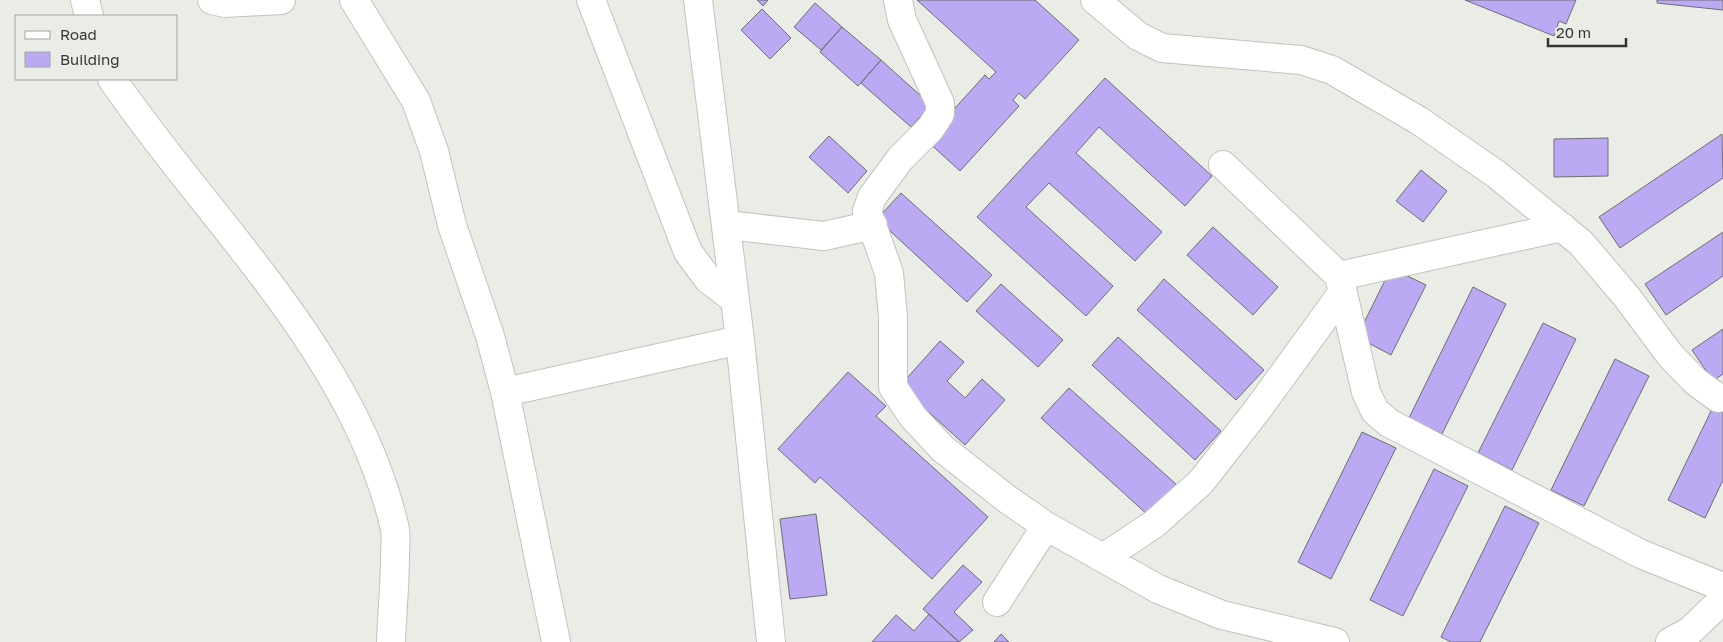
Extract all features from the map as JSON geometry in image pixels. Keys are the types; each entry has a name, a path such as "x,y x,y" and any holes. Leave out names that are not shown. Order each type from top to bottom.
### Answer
{"street":[{"path":"85,0 88,15"},
{"path":"212,0 225,3 281,0"},
{"path":"354,0 416,101 434,152 452,225 490,336 505,392 556,642"},
{"path":"591,0 688,252 708,279 733,298"},
{"path":"698,0 727,224 733,298 740,340 771,642"},
{"path":"898,0 902,20 940,103 940,114 930,129 900,159 872,197 867,211 889,273 893,387 913,417 943,449 1007,499 1046,526 1158,589 1222,615 1335,642"},
{"path":"1095,0 1138,36 1162,48 1301,60 1332,70 1434,131 1496,174 1562,226 1599,262 1670,355 1696,382 1718,398"},
{"path":"113,80 141,121 318,351 371,453 395,527 395,601 391,642"},
{"path":"1223,165 1341,284 1366,392 1375,411 1389,423 1640,554 1723,587"},
{"path":"727,224 824,236 873,225"},
{"path":"1103,558 1154,524 1201,482 1258,409 1341,284 1562,226"},
{"path":"505,392 740,340"},
{"path":"997,602 1046,526"},
{"path":"1670,642 1690,630 1723,599"}],"building":[{"path":"757,0 768,0 763,6"},
{"path":"917,0 1035,0 1079,40 1025,99 1019,93 1013,100 1019,106 960,171 926,140 985,75 989,79 996,72"},
{"path":"1465,0 1576,0 1566,24 1559,21 1554,36"},
{"path":"1657,0 1723,0 1723,10 1657,3"},
{"path":"815,3 842,27 821,50 794,27"},
{"path":"762,9 791,38 770,59 741,30"},
{"path":"842,27 881,60 858,86 820,52"},
{"path":"881,60 931,105 911,127 861,83"},
{"path":"1105,78 1212,176 1185,206 1099,127 1076,153 1162,232 1135,261 1049,183 1026,207 1113,286 1086,316 977,217"},
{"path":"1722,134 1723,178 1620,248 1599,217"},
{"path":"829,136 867,171 848,193 809,157"},
{"path":"1608,138 1608,176 1554,177 1554,139"},
{"path":"1421,170 1447,191 1423,222 1396,201"},
{"path":"901,193 992,275 967,302 877,219"},
{"path":"1213,227 1278,287 1253,315 1187,255"},
{"path":"1723,232 1723,276 1666,315 1645,284"},
{"path":"1391,268 1426,285 1391,355 1357,337"},
{"path":"1164,279 1264,370 1236,400 1137,310"},
{"path":"1001,284 1063,340 1038,367 976,311"},
{"path":"1473,287 1506,304 1442,434 1409,418"},
{"path":"1543,323 1576,339 1512,470 1478,453"},
{"path":"1723,329 1723,374 1713,381 1692,350"},
{"path":"1118,337 1221,431 1195,460 1092,365"},
{"path":"940,341 964,362 947,381 965,398 982,379 1005,400 965,445 900,386"},
{"path":"1615,359 1649,376 1584,506 1551,490"},
{"path":"848,372 886,406 876,416 988,517 932,579 820,477 815,483 778,449"},
{"path":"1069,388 1177,485 1149,516 1041,418"},
{"path":"1713,407 1723,412 1723,480 1705,518 1668,500"},
{"path":"1362,432 1396,448 1331,579 1298,562"},
{"path":"1434,469 1468,486 1403,616 1370,600"},
{"path":"1505,506 1539,523 1480,642 1451,642 1441,637"},
{"path":"816,514 827,595 790,599 780,519"},
{"path":"963,565 982,582 954,612 973,630 959,642 923,609"},
{"path":"929,614 959,642 872,642 896,615 914,631"},
{"path":"1001,634 1009,642 994,642"}]}
